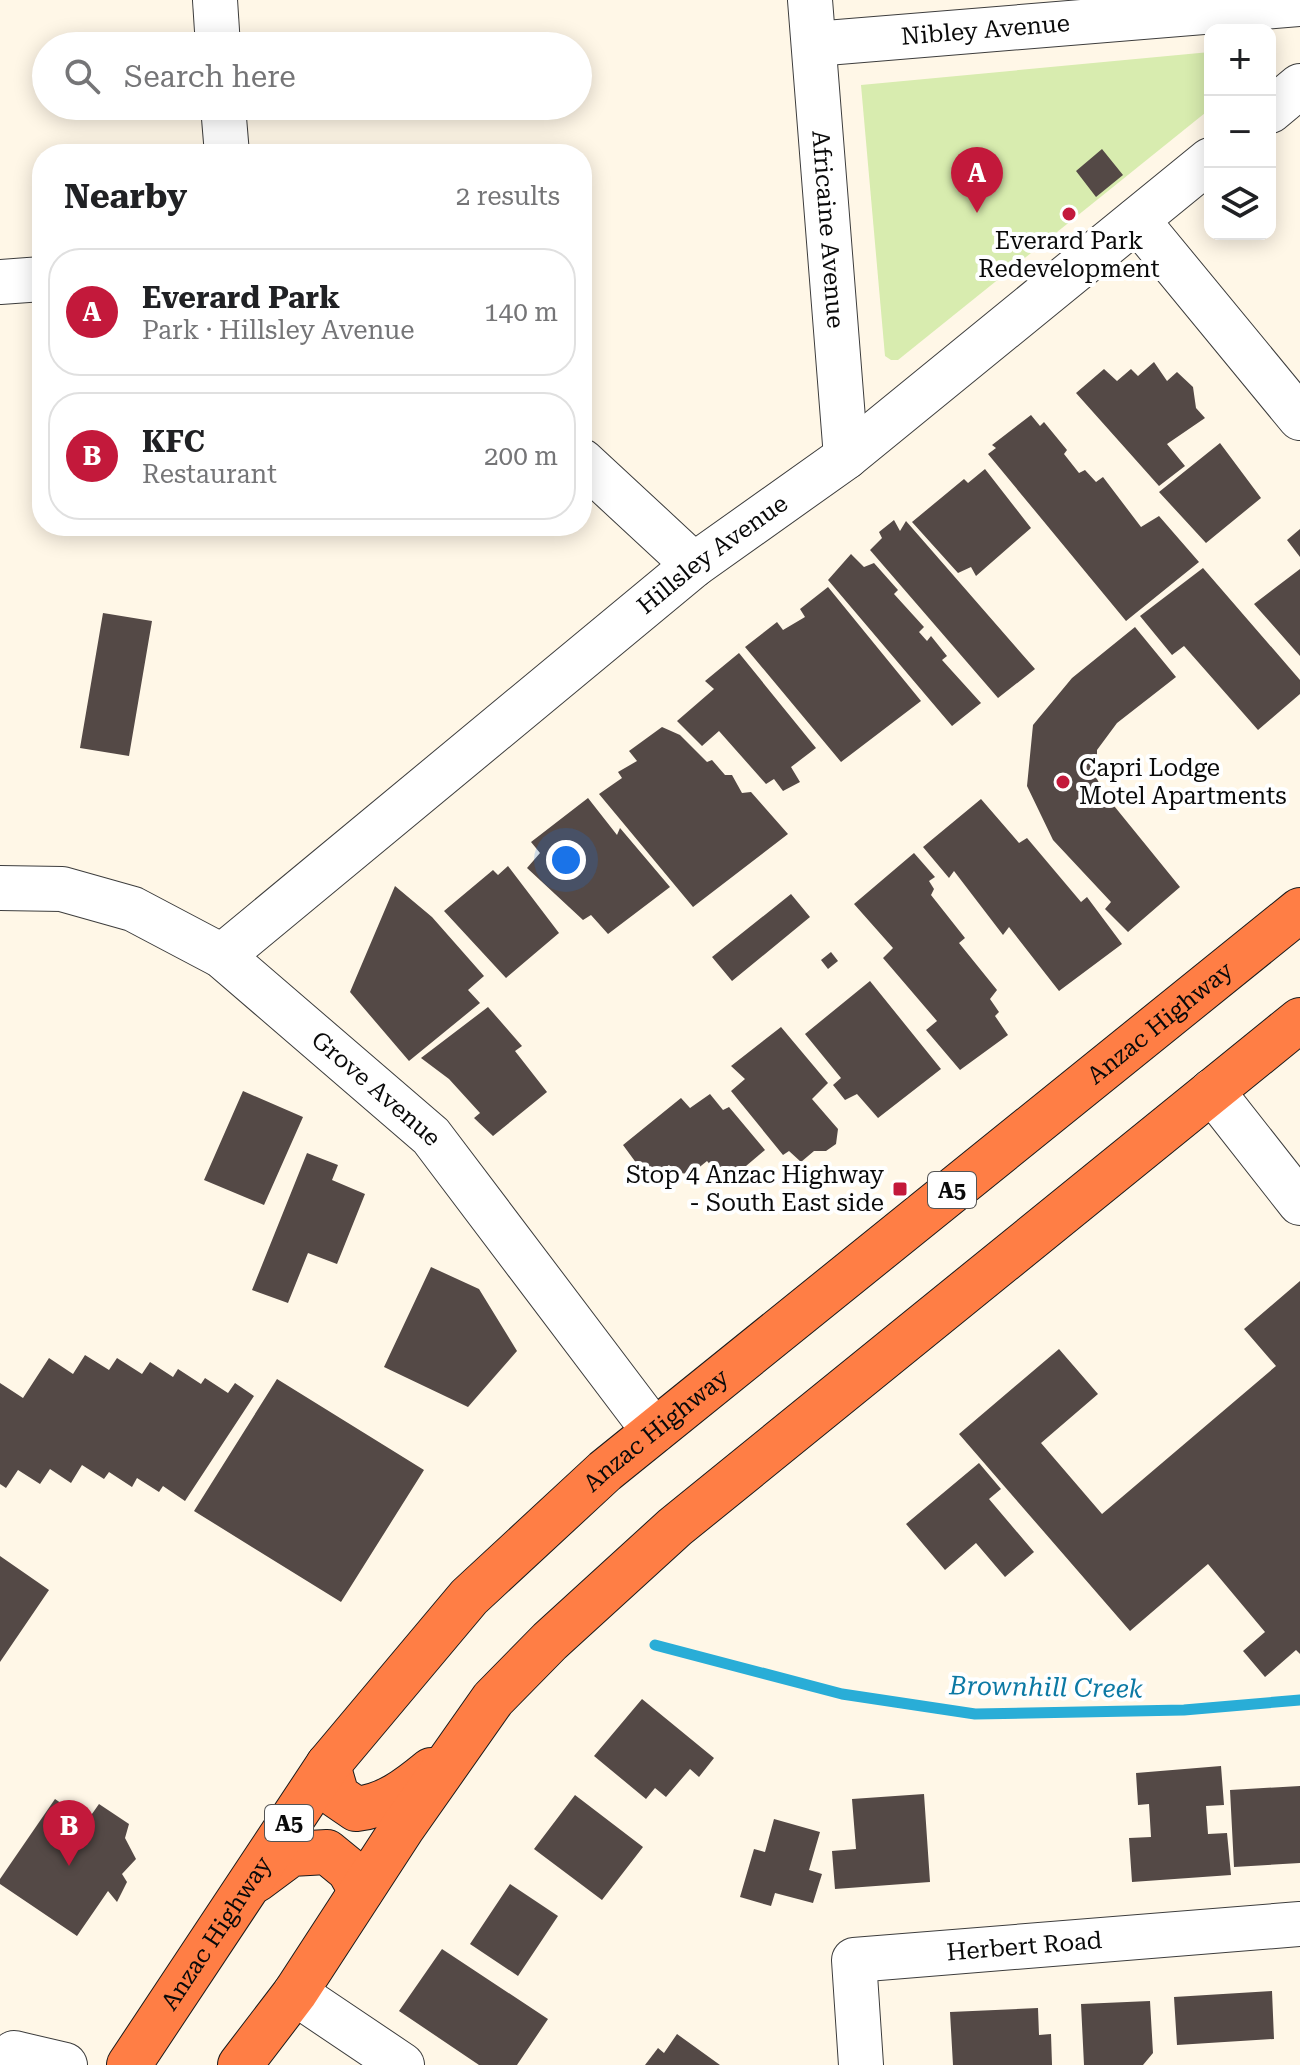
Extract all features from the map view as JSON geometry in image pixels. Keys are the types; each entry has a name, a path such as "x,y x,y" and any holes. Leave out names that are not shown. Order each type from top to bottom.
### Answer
{"highway":[{"name":"Anzac Highway","path":"129,2065 328,1765 469,1597 605,1471 1300,910"},
{"path":"240,2065 295,1993 493,1699 550,1641 675,1527 1300,1020"},
{"path":"328,1765 337,1796 356,1809 374,1807 417,1781 460,1745"},
{"path":"247,1886 291,1854 312,1851 327,1852 338,1859 349,1870 361,1891"}],"street":[{"path":"215,0 217,32"},
{"name":"Africaine Avenue","path":"810,0 846,457"},
{"name":"Nibley Avenue","path":"814,44 1300,4"},
{"path":"1276,106 1300,86"},
{"path":"224,120 226,144"},
{"name":"Hillsley Avenue","path":"222,956 694,565 846,457 1204,165"},
{"path":"1137,220 1300,418"},
{"path":"0,282 32,280"},
{"path":"592,470 694,565"},
{"name":"Grove Avenue","path":"0,888 62,889 133,909 222,956 431,1136 654,1431"},
{"path":"1212,1091 1300,1203"},
{"name":"Herbert Road","path":"861,2065 854,1960 1300,1924"},
{"path":"295,1993 402,2065"},
{"path":"14,2053 65,2065"}],"green space":[{"path":"1204,53 1204,114 898,360 885,356 861,85"}],"building":[{"path":"1102,149 1123,175 1096,197 1076,171"},
{"path":"1154,362 1167,381 1177,372 1193,387 1196,408 1205,418 1167,444 1185,466 1159,486 1076,393 1104,369 1117,381 1131,369 1138,376"},
{"path":"1031,415 1040,426 1044,422 1067,450 1064,454 1079,473 1085,470 1096,482 1103,477 1141,527 1159,516 1199,562 1126,621 988,454 996,448 992,445"},
{"path":"1220,443 1261,498 1206,543 1159,492"},
{"path":"985,469 1031,528 976,576 971,567 958,573 912,522 964,479 968,483"},
{"path":"894,520 900,531 906,521 1035,669 998,698 870,550 882,538 879,532"},
{"path":"1300,529 1300,557 1287,540"},
{"path":"851,554 864,567 874,563 898,590 894,594 924,627 919,632 927,641 931,636 947,656 942,660 981,703 952,726 828,580"},
{"path":"1203,568 1300,680 1300,694 1258,730 1184,646 1172,655 1140,616"},
{"path":"1300,569 1300,656 1254,604"},
{"path":"828,587 921,701 841,762 745,647 777,622 783,630 805,617 800,609"},
{"path":"103,613 152,621 129,756 80,748"},
{"name":"Capri Lodge Motel Apartments","path":"1135,627 1176,677 1117,723 1097,750 1097,779 1106,796 1180,887 1128,932 1105,909 1111,902 1053,840 1027,786 1033,725 1072,678"},
{"path":"739,653 816,748 791,767 800,782 783,791 774,779 766,784 719,731 702,746 677,721 714,689 705,681"},
{"path":"662,727 680,735 707,762 712,760 725,775 732,775 742,793 751,792 788,834 693,907 599,794 622,778 618,772 637,761 629,751"},
{"path":"588,798 617,835 620,828 670,887 608,934 591,915 583,920 527,868 540,853 531,842"},
{"path":"981,799 1019,843 1027,838 1081,902 1087,897 1122,944 1059,991 1009,927 1003,935 954,871 949,878 923,847"},
{"path":"914,853 935,877 929,881 934,889 931,895 965,938 959,943 997,990 990,999 999,1012 995,1016 1008,1035 960,1070 926,1030 937,1021 883,958 893,948 854,904"},
{"path":"508,866 559,933 506,978 444,911 493,870 498,875"},
{"path":"395,886 432,917 484,976 468,990 480,1003 409,1061 350,992"},
{"path":"791,894 810,917 732,981 712,957"},
{"path":"831,952 838,961 828,969 821,960"},
{"path":"870,981 941,1069 878,1118 857,1094 845,1100 833,1085 841,1078 805,1034"},
{"path":"488,1007 522,1046 515,1051 547,1092 493,1136 474,1118 480,1113 449,1079 421,1058"},
{"path":"781,1027 828,1083 812,1099 838,1129 836,1144 826,1151 814,1151 801,1162 789,1151 783,1155 731,1091 745,1079 731,1066"},
{"path":"243,1091 303,1117 264,1205 204,1180"},
{"path":"710,1094 723,1110 729,1107 765,1150 726,1183 707,1161 691,1174 678,1173 669,1165 648,1179 623,1145 681,1098 690,1108"},
{"path":"307,1153 338,1165 332,1180 365,1194 337,1264 308,1253 288,1303 252,1290"},
{"path":"431,1267 479,1289 517,1351 468,1407 384,1367"},
{"path":"1300,1281 1300,1654 1296,1650 1265,1677 1243,1651 1265,1632 1208,1564 1130,1631 959,1434 1059,1349 1098,1394 1041,1443 1102,1514 1276,1366 1244,1329"},
{"path":"85,1355 109,1370 117,1358 142,1374 150,1362 173,1377 178,1369 201,1384 205,1378 228,1393 235,1383 254,1396 185,1501 163,1486 159,1492 137,1478 132,1487 109,1472 104,1479 82,1465 71,1483 50,1469 40,1484 18,1470 6,1488 0,1484 0,1383 23,1398 49,1358 73,1374"},
{"path":"277,1379 424,1470 341,1602 194,1511"},
{"path":"979,1463 1001,1489 989,1499 1034,1552 1005,1577 976,1543 945,1570 906,1524"},
{"path":"0,1556 49,1590 0,1662"},
{"path":"642,1699 714,1758 699,1777 690,1769 666,1797 655,1788 646,1799 594,1756"},
{"path":"1221,1766 1224,1805 1206,1806 1208,1834 1227,1833 1231,1875 1132,1882 1129,1838 1151,1837 1149,1804 1138,1805 1136,1773"},
{"path":"1300,1786 1300,1863 1234,1867 1230,1790"},
{"path":"924,1794 930,1882 835,1889 832,1851 856,1849 852,1799"},
{"path":"575,1795 643,1847 602,1900 534,1849"},
{"path":"55,1799 87,1821 99,1804 129,1824 125,1838 136,1859 122,1874 127,1882 117,1902 108,1891 77,1936 0,1884 0,1879"},
{"path":"774,1819 820,1832 809,1870 822,1874 813,1903 775,1893 771,1906 740,1897 754,1849 765,1852"},
{"path":"510,1884 558,1916 518,1976 470,1944"},
{"path":"442,1949 548,2019 517,2065 479,2065 399,2011"},
{"path":"1272,1991 1274,2039 1177,2045 1174,1997"},
{"path":"1150,2001 1153,2053 1143,2065 1084,2065 1081,2004"},
{"path":"1038,2008 1039,2035 1051,2034 1052,2065 953,2065 950,2012"},
{"path":"677,2034 720,2065 645,2065 658,2048 664,2053"}],"waterway":[{"name":"Brownhill Creek","path":"655,1645 842,1694 975,1714 1184,1710 1300,1700"}],"place":[{"name":"Everard Park","path":"977,213"},
{"name":"Everard Park Redevelopment","path":"1069,214"},
{"name":"Capri Lodge Motel Apartments","path":"1063,782"},
{"name":"Stop 4 Anzac Highway - South East side","path":"900,1189"},
{"name":"KFC","path":"69,1866"}]}
